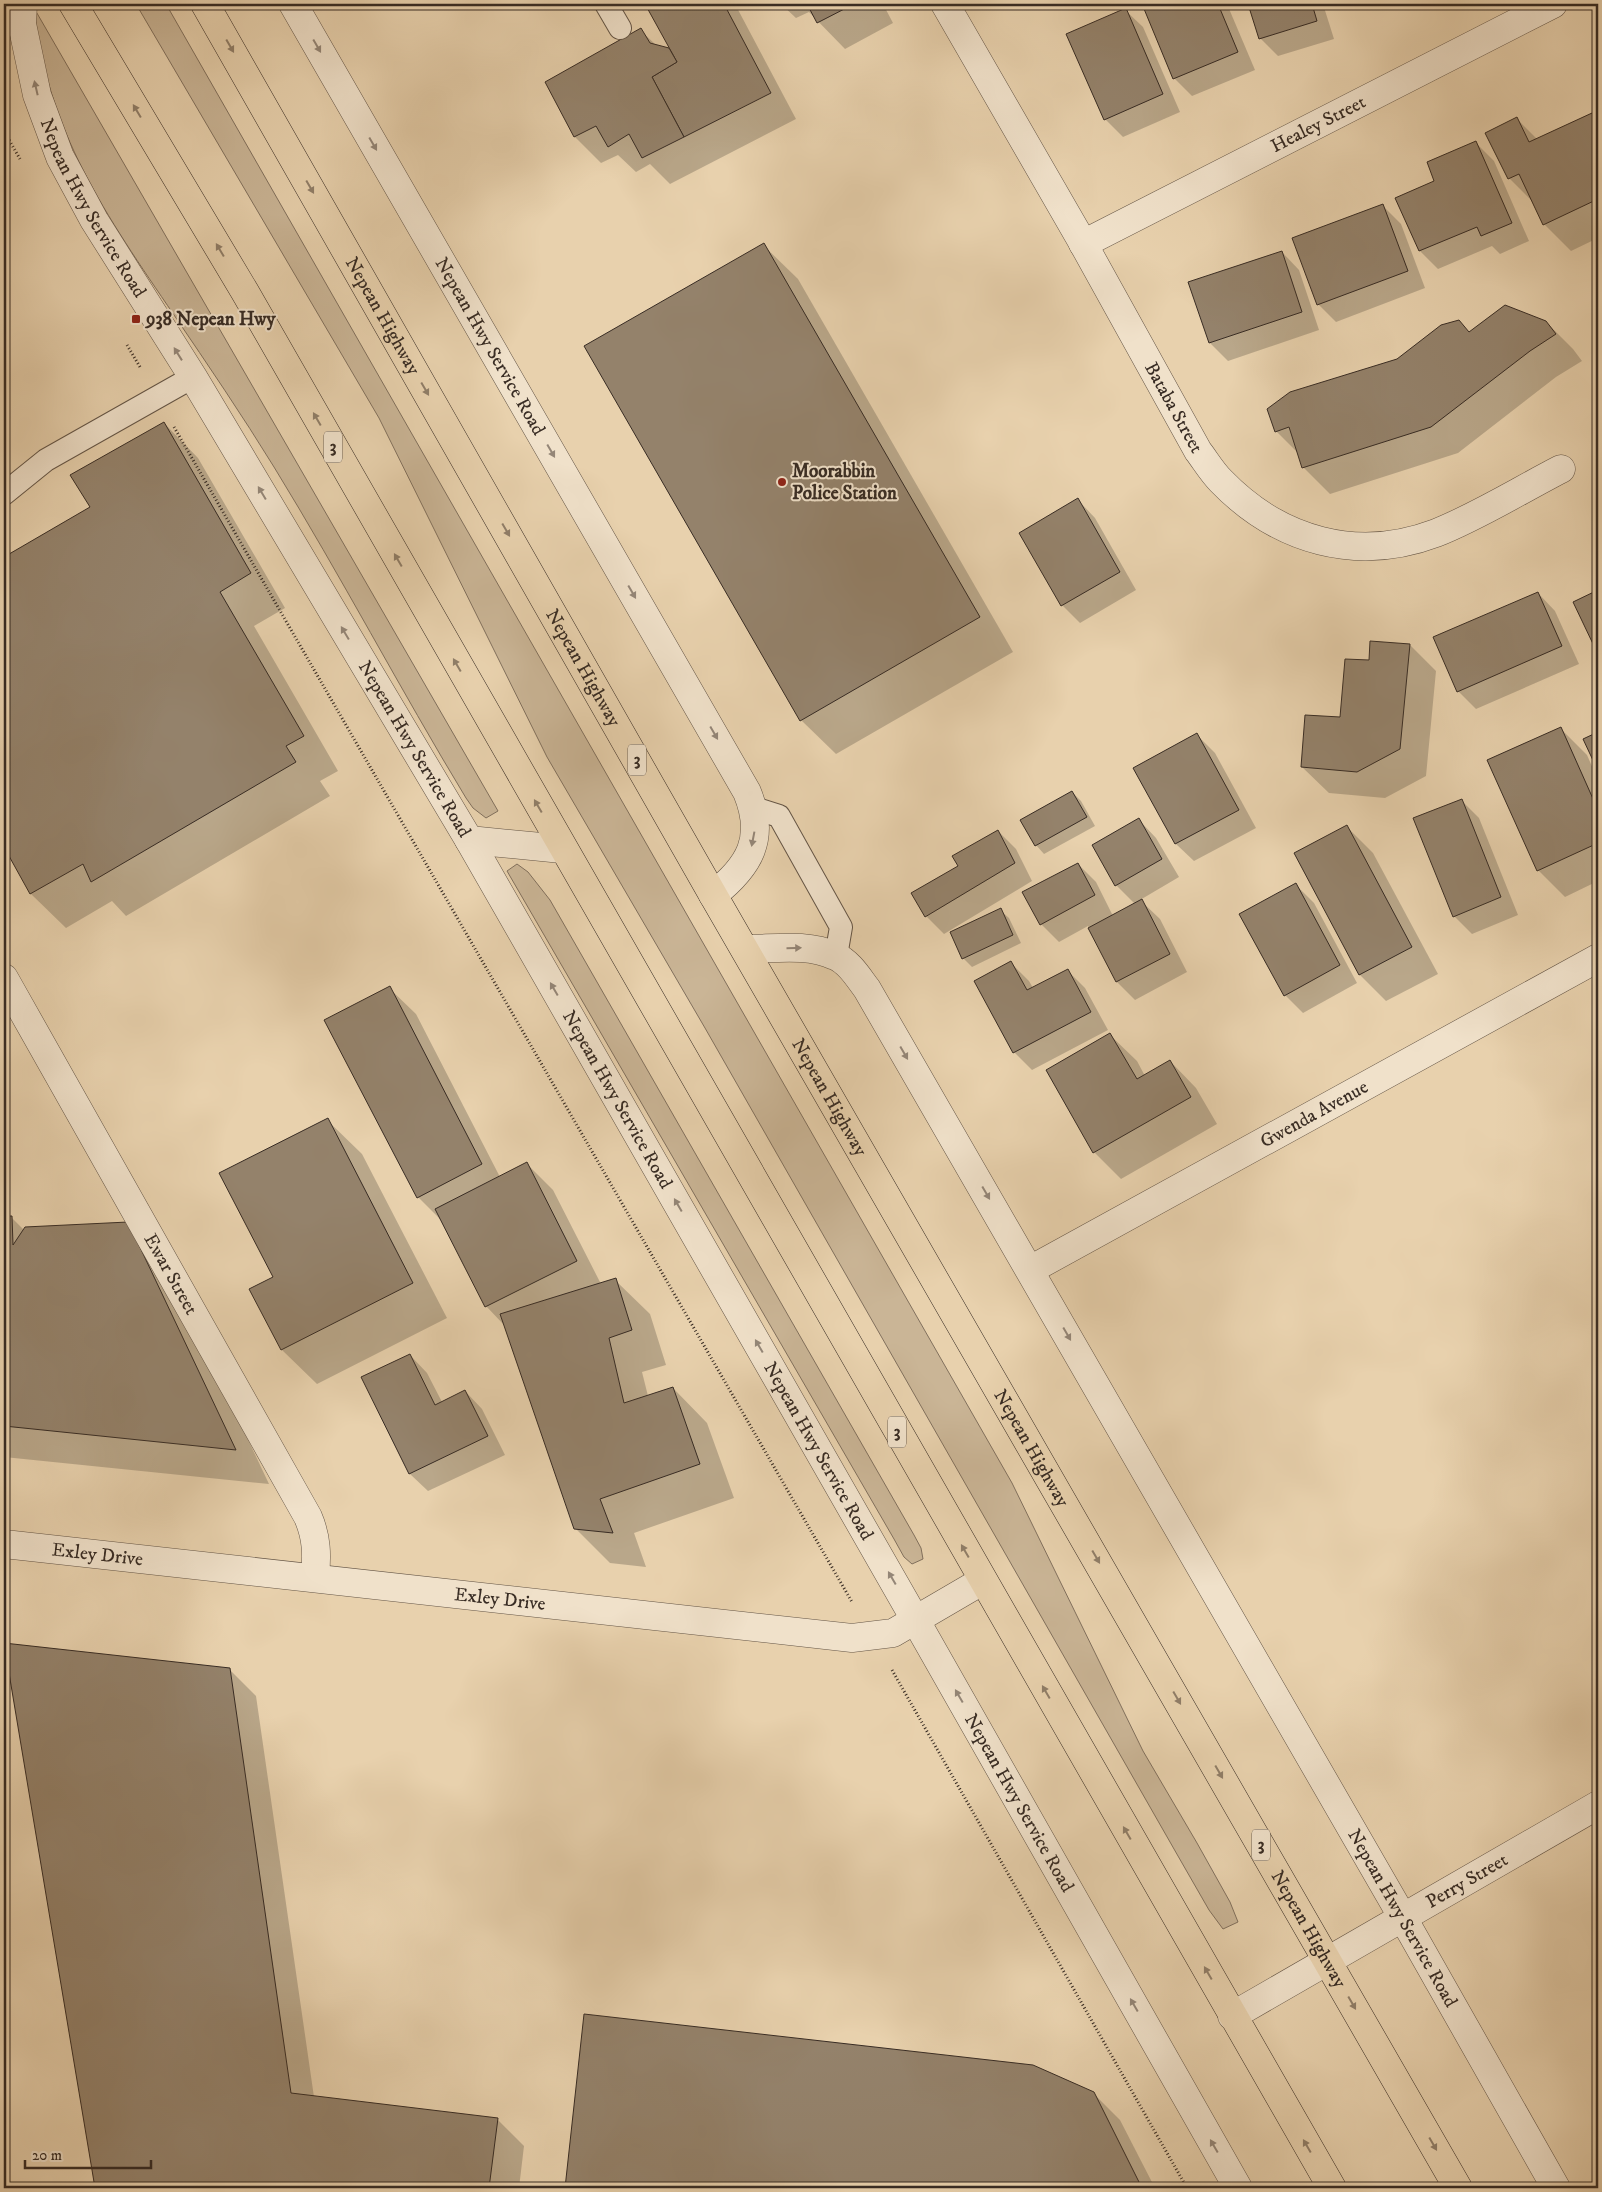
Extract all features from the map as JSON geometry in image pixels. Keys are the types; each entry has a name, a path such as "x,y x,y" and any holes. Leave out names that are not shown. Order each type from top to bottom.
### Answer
{"highway":[{"name":"3","path":"73,4 245,292 562,849 1332,2188"},
{"name":"Nepean Highway","path":"205,4 713,895 1458,2188"}],"street":[{"name":"Nepean Hwy Service Road","path":"23,4 22,24 37,95 60,157 94,220 193,377 468,840 916,1621 1238,2188"},
{"name":"Bataba Street","path":"945,4 1083,244 1198,451 1220,480 1253,509 1283,528 1311,540 1347,545 1381,546 1407,541 1436,532 1561,469"},
{"name":"Healey Street","path":"1083,244 1553,4"},
{"name":"Nepean Hwy Service Road","path":"298,5 730,762 754,808 754,841 747,862 734,879 713,895"},
{"path":"468,840 562,849"},
{"name":"Nepean Hwy Service Road","path":"745,949 809,948 836,956 852,969 867,989 1403,1918 1556,2188"},
{"name":"Gwenda Avenue","path":"1030,1270 1598,958"},
{"name":"Ewar Street","path":"4,978 308,1517 314,1530 317,1550 314,1577"},
{"name":"Exley Drive","path":"4,1544 852,1638 893,1633 982,1581"},
{"name":"Perry Street","path":"1232,2016 1598,1805"}],"lane":[{"path":"606,4 620,28"},
{"path":"4,494 46,460 193,377"},
{"path":"754,808 779,816 837,918 841,927 836,956"}],"path":[{"path":"4,131 24,165"},
{"path":"122,337 872,1637 1187,2188"}],"shaded area":[{"path":"136,4 166,4 1012,1483 1143,1751 1230,1902 1238,1922 1223,1929 1209,1910 705,1028 547,757 379,418"},
{"path":"34,8 498,811 486,818 473,808 466,798 323,549 262,448 103,207 66,133 52,94 41,53"},
{"path":"517,864 528,872 550,900 914,1535 921,1548 923,1559 912,1564 904,1557 507,871"}],"building":[{"path":"645,4 724,4 771,93 684,137 652,77 677,62"},
{"path":"807,4 854,4 817,23"},
{"path":"1142,4 1218,4 1238,52 1173,79"},
{"path":"1248,4 1312,4 1317,21 1259,39"},
{"path":"1126,8 1163,94 1104,120 1066,34"},
{"path":"641,28 650,43 669,48 677,62 652,77 684,137 642,158 629,134 608,147 596,126 574,137 545,82"},
{"path":"1592,113 1598,127 1598,199 1543,225 1519,174 1508,179 1485,133 1517,117 1529,142"},
{"path":"1476,141 1512,223 1481,236 1477,227 1419,251 1395,198 1434,181 1427,162"},
{"path":"1383,204 1408,271 1317,305 1292,238"},
{"name":"Moorabbin Police Station","path":"764,243 980,617 800,721 584,346"},
{"path":"1282,251 1302,312 1209,343 1188,282"},
{"path":"1505,305 1546,321 1556,334 1530,351 1431,427 1302,468 1289,427 1275,432 1267,409 1290,392 1397,359 1441,325 1459,320 1469,332"},
{"path":"164,422 251,573 220,592 304,736 286,746 296,762 91,882 83,864 30,894 4,847 4,557 90,507 70,475"},
{"path":"1078,498 1120,572 1061,606 1019,533"},
{"path":"1598,590 1598,644 1594,646 1573,602"},
{"path":"1538,592 1562,646 1457,692 1433,637"},
{"path":"1370,641 1410,644 1400,749 1357,772 1301,767 1305,715 1340,717 1345,659 1369,660"},
{"path":"1561,727 1598,810 1598,843 1537,871 1487,760"},
{"path":"1598,732 1598,771 1583,739"},
{"path":"1197,733 1239,810 1175,844 1133,768"},
{"path":"1072,791 1087,817 1035,846 1020,820"},
{"path":"1462,799 1501,897 1453,917 1413,818"},
{"path":"1139,818 1162,859 1115,886 1092,845"},
{"path":"1347,825 1412,947 1359,975 1294,853"},
{"path":"998,830 1015,863 925,917 911,893 958,866 952,856"},
{"path":"1078,863 1095,895 1040,925 1022,892"},
{"path":"1296,883 1340,965 1284,996 1239,914"},
{"path":"1142,899 1170,954 1116,982 1088,928"},
{"path":"1001,908 1013,935 962,959 950,932"},
{"path":"1011,961 1027,990 1068,969 1091,1012 1013,1053 974,981"},
{"path":"390,986 482,1164 417,1198 324,1020"},
{"path":"1110,1033 1137,1079 1170,1060 1191,1097 1093,1153 1046,1070"},
{"path":"328,1118 413,1283 281,1350 249,1289 273,1277 219,1173"},
{"path":"527,1162 577,1261 485,1307 435,1209"},
{"path":"4,1216 12,1216 13,1245 25,1227 128,1222 236,1450 4,1426"},
{"path":"616,1278 632,1330 609,1338 624,1403 673,1387 700,1464 600,1499 613,1533 574,1529 500,1314"},
{"path":"410,1354 435,1405 465,1390 488,1436 409,1474 361,1377"},
{"path":"4,1643 230,1668 291,2093 498,2118 489,2188 95,2188"},
{"path":"584,2014 1033,2065 1094,2092 1142,2188 565,2188"}],"place":[{"name":"938 Nepean Hwy","path":"136,319"},
{"name":"Moorabbin Police Station","path":"782,482"}]}
